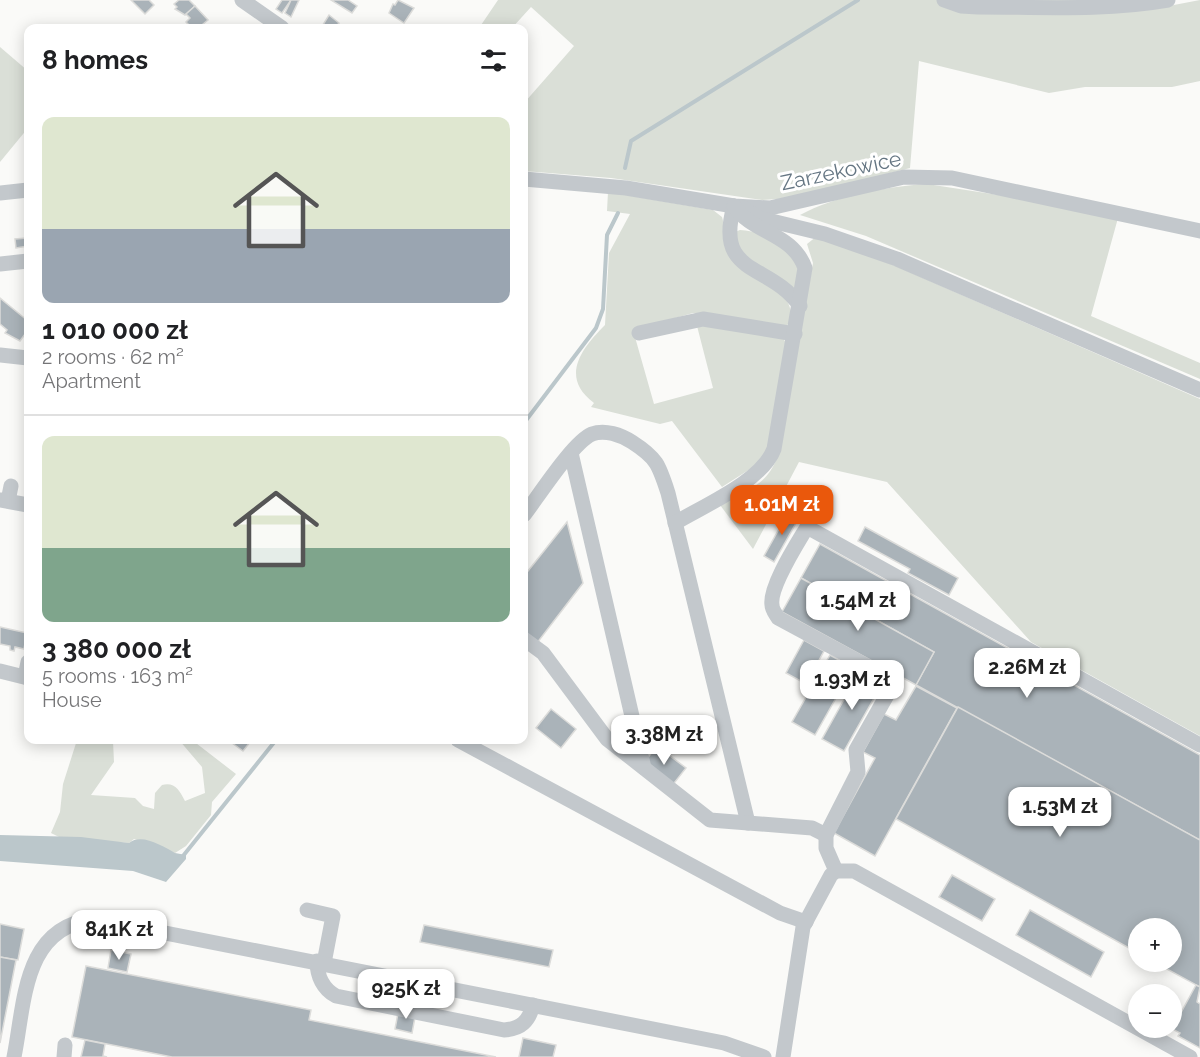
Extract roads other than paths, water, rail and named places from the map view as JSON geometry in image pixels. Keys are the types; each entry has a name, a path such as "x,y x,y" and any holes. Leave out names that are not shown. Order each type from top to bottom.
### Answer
{"street":[{"path":"242,0 276,24"},
{"path":"944,0 961,6 1109,7 1168,0"},
{"name":"Zarzekowice","path":"528,179 626,188 734,206 770,208 904,177 952,177 1200,231"},
{"path":"0,193 24,190"},
{"path":"675,523 756,474 771,459 805,281 801,258 783,238 748,222 734,206"},
{"path":"734,206 729,225 729,241 735,253 748,266 789,292 800,306"},
{"path":"734,206 751,211 759,218 825,234 897,259 1200,390"},
{"path":"0,264 24,261"},
{"path":"639,333 703,319 795,334"},
{"path":"0,355 24,358"},
{"path":"528,510 580,441 594,433 619,434 653,455 659,465 675,523 748,823"},
{"path":"571,453 644,768"},
{"path":"6,496 24,503"},
{"path":"836,872 826,848 826,835 858,772 856,750 895,681 778,618 772,608 772,598 780,577 807,527 1200,745"},
{"path":"528,642 543,653 607,739 710,820 812,828 826,835"},
{"path":"0,671 24,672"},
{"path":"465,744 780,913 806,922"},
{"path":"783,1057 799,945 806,922 831,875 836,872 854,872 1190,1057"},
{"path":"307,910 333,916 321,962 317,969 324,987 336,996 504,1030 513,1029 525,1023 533,1005"},
{"path":"14,1057 33,960 52,937 79,920 94,919 135,925 724,1043 764,1057"}],"waterway":[{"path":"625,168 631,141 858,0"},
{"path":"528,418 596,328 603,309 607,235 618,213"},
{"path":"183,856 273,744"}]}
